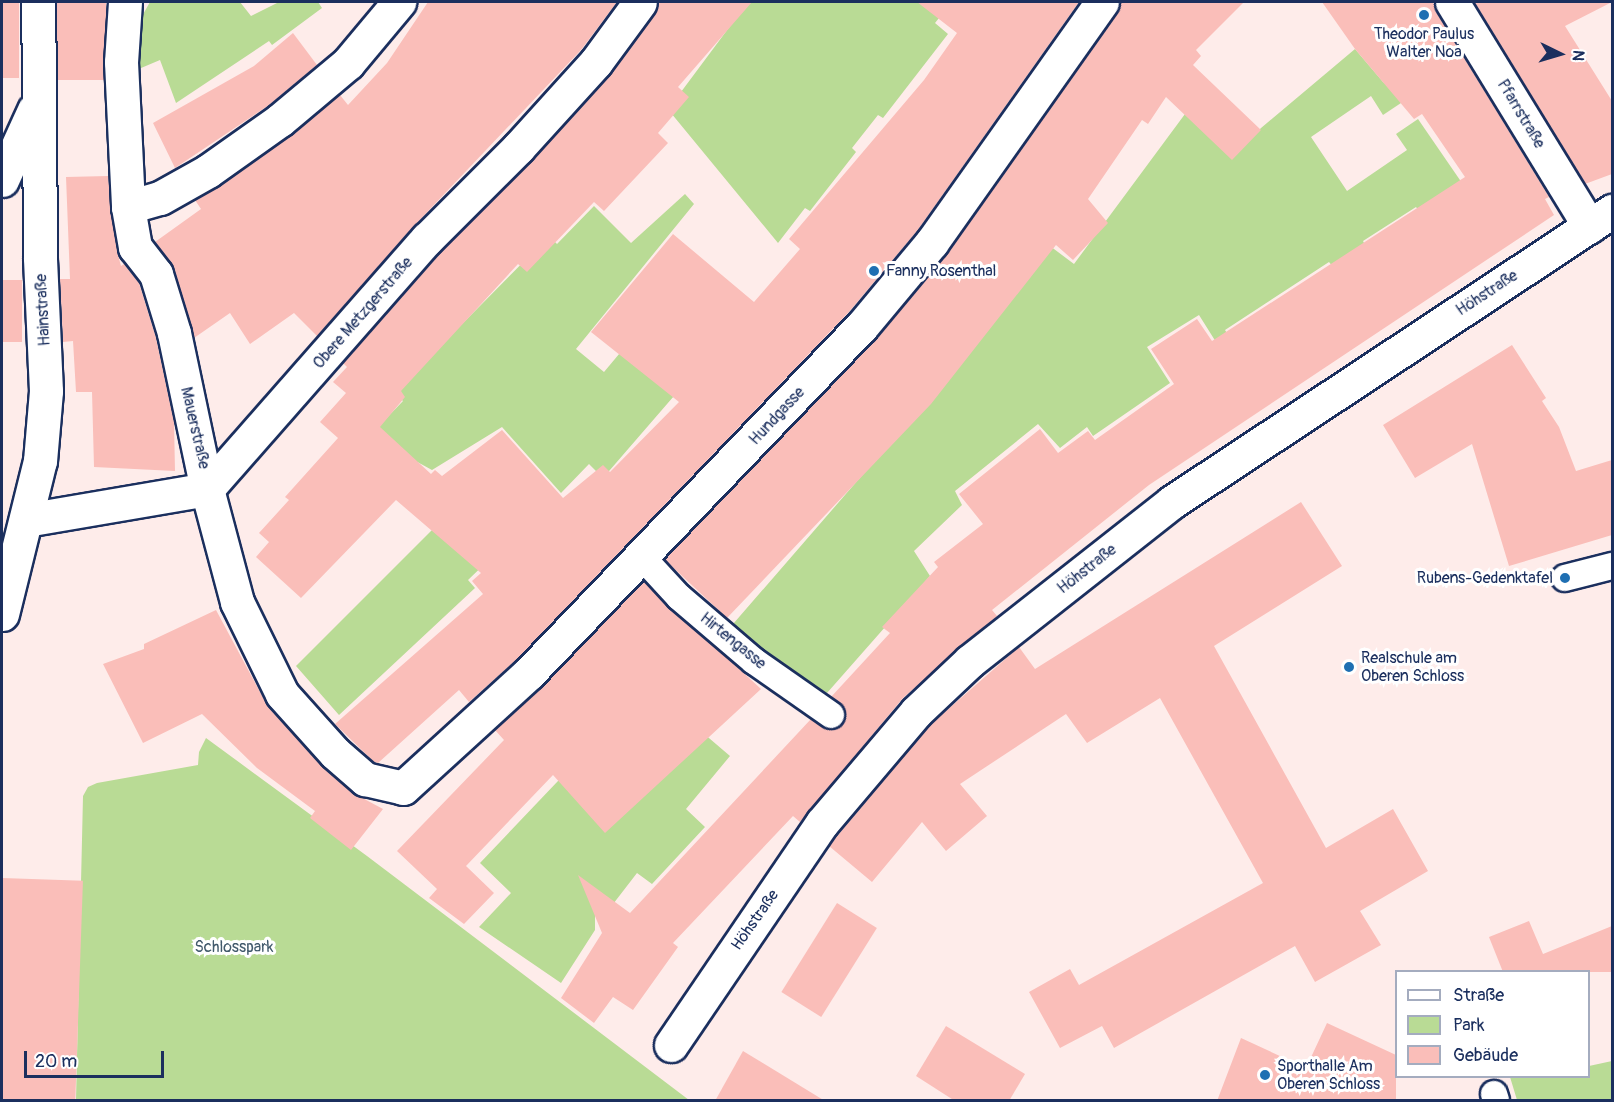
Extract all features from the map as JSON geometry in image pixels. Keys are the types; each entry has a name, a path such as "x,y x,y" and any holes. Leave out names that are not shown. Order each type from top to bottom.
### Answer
{"street":[{"name":"Hainstraße","path":"2,614 40,460 46,391 38,100 38,2"},
{"name":"Mauerstraße","path":"125,2 121,62 129,207 135,247 156,274 174,333 207,489 237,602 282,694 335,753 364,779 403,788"},
{"path":"129,207 160,198 198,176 280,120 348,63 399,2"},
{"name":"Obere Metzgerstraße","path":"207,489 426,239 518,148 596,62 640,2"},
{"name":"Hundgasse","path":"403,788 529,673 643,558 862,326 932,242 1102,2"},
{"name":"Pfarrstraße","path":"1452,2 1601,218"},
{"path":"2,180 38,100"},
{"name":"Höhstraße","path":"671,1044 822,823 916,712 970,662 1172,502 1601,218"},
{"path":"26,520 207,489"}],"lane":[{"name":"Hirtengasse","path":"643,558 679,597 754,661 831,715"},
{"path":"1564,578 1612,566"}],"green space":[{"path":"150,2 240,2 251,16 279,2 318,2 322,8 272,45 269,41 176,103 160,60 134,71 137,25"},
{"path":"748,2 952,2 935,23 948,34 883,118 878,115 852,148 856,152 810,211 805,208 778,243 671,113 681,92"},
{"path":"1355,49 1383,82 1407,99 1383,115 1371,96 1311,137 1347,191 1407,150 1396,134 1418,119 1462,183 1421,214 1416,207 1363,241 1368,251 1333,267 1329,262 1225,330 1233,343 1221,350 1199,315 1147,347 1170,383 1093,436 1087,427 1060,448 1038,424 955,491 962,505 914,551 930,576 827,693 727,631 930,397 1050,246 1074,264 1185,114 1232,158 1261,128"},
{"path":"685,194 694,204 576,349 604,372 640,329 693,374 603,478 589,464 561,493 502,427 432,470 410,458 377,428 403,401 394,393 549,236 557,244 594,206 631,243"},
{"path":"461,501 529,521 468,580 475,588 339,715 296,666"},
{"path":"675,709 730,756 686,809 705,827 652,884 637,873 610,908 595,914 595,930 561,983 479,927 511,893 480,863 616,720"},
{"name":"Schlosspark","path":"206,738 367,856 689,1100 76,1100 83,796 88,787 97,783 198,765 199,752"},
{"path":"1612,1061 1612,1100 1517,1100 1510,1078 1590,1078 1590,1066"}],"building":[{"path":"2,2 19,2 19,78 2,78"},
{"path":"57,2 106,2 106,80 57,80"},
{"path":"428,2 617,2 581,50 413,227 317,336 294,313 250,344 230,313 194,338 174,269 155,242 201,209 195,200 291,135 340,95 348,105 387,63"},
{"path":"658,2 752,2 678,87 689,97 658,133 668,143 604,211 594,202 527,272 518,264 401,391 405,397 380,427 431,474 435,470 442,476 502,430 563,498 603,465 610,472 679,402 591,332 673,234 754,302 800,249 789,239 924,80 957,33 917,2 1079,2 917,231 848,313 516,660 469,702 459,690 378,763 374,762 335,724 483,594 472,581 481,573 396,500 301,598 256,557 269,542 259,533 289,500 285,497 338,438 320,422 346,393 333,382 347,367 343,363 441,252 610,75 655,13"},
{"path":"1120,2 1244,2 1196,50 1201,56 1193,65 1261,130 1232,160 1166,97 1148,124 1142,120 1088,199 1108,223 1073,260 1056,245 931,404 727,618 664,559 876,339 946,254 1117,13"},
{"path":"1322,2 1433,2 1436,12 1549,197 1545,199 1554,215 1149,485 992,610 997,616 903,698 800,822 793,816 673,943 678,947 633,1010 613,997 594,1023 561,998 602,933 578,875 630,913 811,719 829,730 843,724 845,709 831,697 890,633 882,627 938,567 934,562 983,524 959,494 1040,429 1058,453 1088,431 1095,440 1174,384 1151,349 1197,319 1212,341 1465,177 1422,114 1414,119 1355,49"},
{"path":"1474,2 1612,2 1565,26 1612,101 1612,174 1585,184"},
{"path":"293,33 317,65 269,105 175,168 153,123 254,66"},
{"path":"108,176 117,251 121,266 124,264 139,283 156,338 174,422 175,471 94,467 92,392 76,392 73,341 63,342 60,279 70,279 66,177"},
{"path":"2,280 22,280 22,342 2,342"},
{"path":"1512,345 1546,398 1542,401 1559,427 1576,471 1612,460 1612,535 1509,566 1472,444 1415,478 1383,425"},
{"path":"1301,502 1342,566 1214,646 1326,848 1393,809 1428,871 1360,911 1381,945 1315,982 1295,946 1114,1048 1102,1026 1060,1048 1029,992 1070,969 1079,985 1263,883 1160,698 1087,743 1066,714 960,784 987,816 946,851 922,822 872,882 829,846 930,725 1019,647 1035,669"},
{"path":"644,581 761,689 605,833 553,775 466,866 494,893 464,924 429,898 437,889 397,851 504,740 495,730"},
{"path":"216,610 268,707 323,767 353,793 383,809 351,850 310,818 315,811 257,768 202,714 143,743 103,664 144,649 144,644"},
{"path":"2,878 83,881 75,1100 2,1100"},
{"path":"837,903 877,928 821,1017 781,992"},
{"path":"1529,921 1543,954 1612,926 1612,972 1502,970 1489,937"},
{"path":"1327,1023 1395,1055 1396,1101 1217,1101 1241,1038 1306,1068"},
{"path":"946,1026 1025,1074 1009,1101 955,1101 916,1076"},
{"path":"743,1051 825,1101 715,1101"}],"place":[{"name":"Theodor Paulus Walter Noa","path":"1424,15"},
{"name":"Fanny Rosenthal","path":"874,271"},
{"name":"Rubens-Gedenktafel","path":"1565,578"},
{"name":"Realschule am Oberen Schloss","path":"1349,667"},
{"name":"Sporthalle Am Oberen Schloss","path":"1265,1075"}]}
